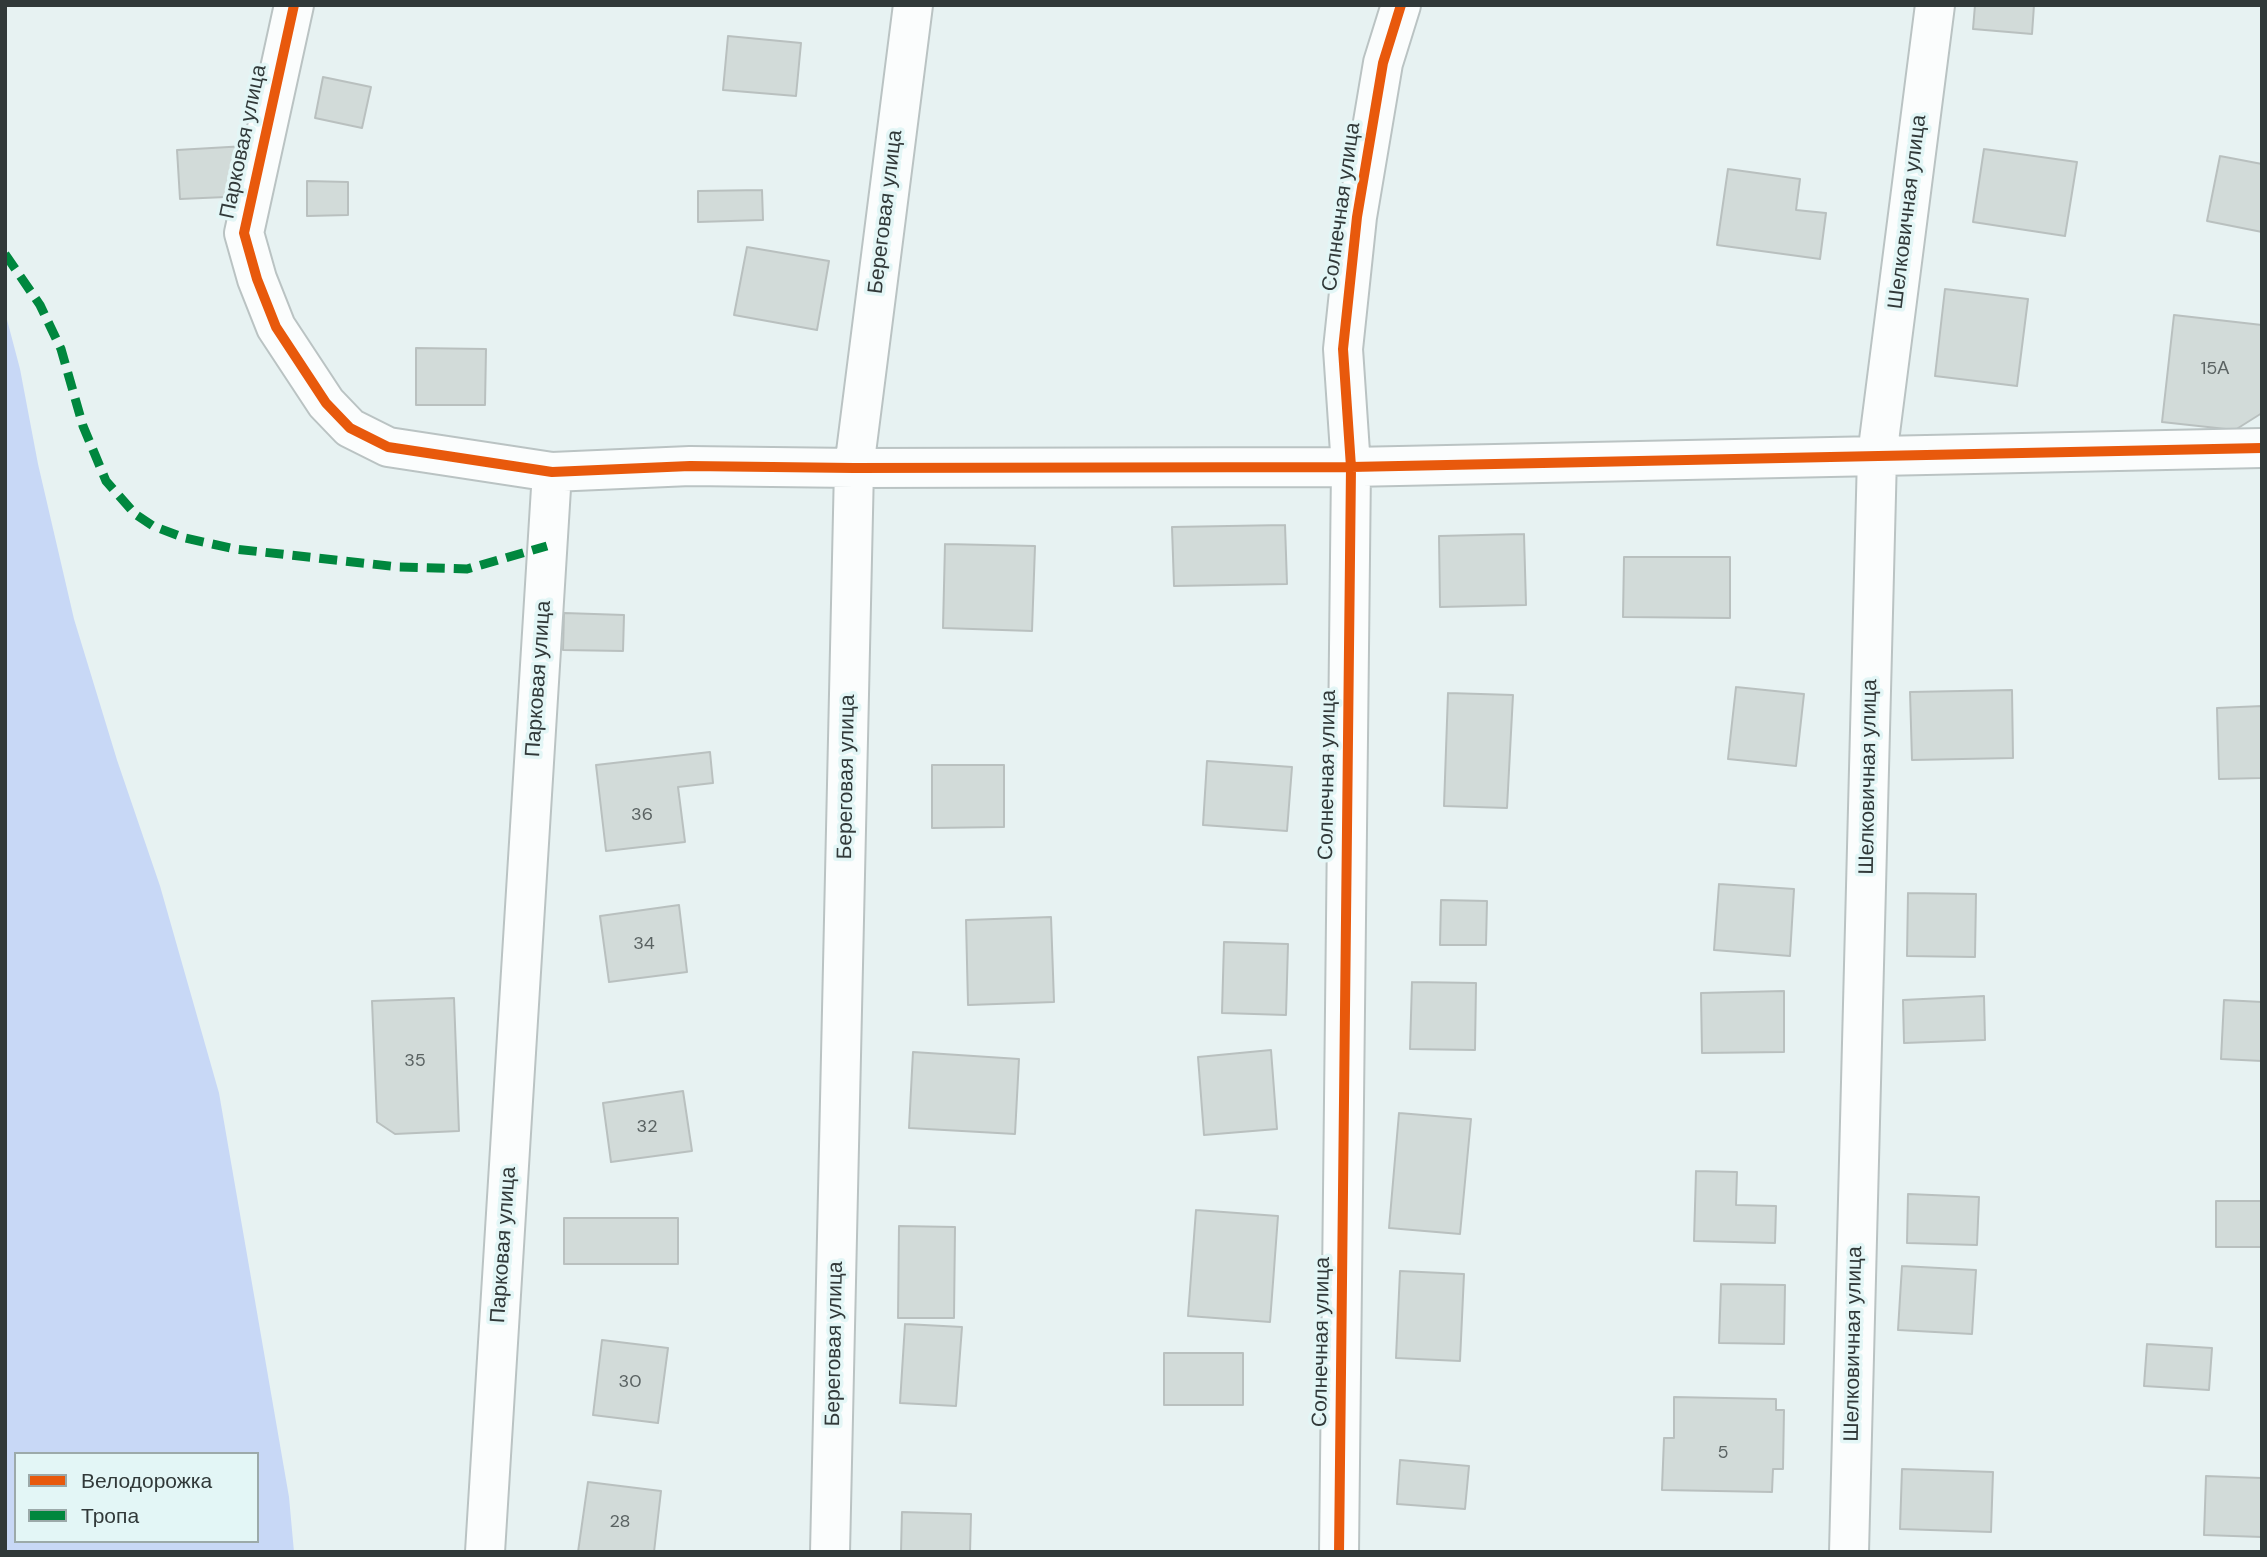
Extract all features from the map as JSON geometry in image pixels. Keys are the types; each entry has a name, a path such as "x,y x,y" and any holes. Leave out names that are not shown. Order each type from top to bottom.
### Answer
{"street":[{"name":"Парковая улица","path":"293,5 244,233 257,279 276,327 326,403 350,428 388,447 552,472 485,1552"},
{"name":"Береговая улица","path":"830,1552 854,468 912,5"},
{"name":"Солнечная улица","path":"1339,1552 1351,467 1343,349 1357,217 1383,63 1401,5"},
{"name":"Шелковичная улица","path":"1849,1552 1877,456 1935,5"},
{"path":"552,472 690,466 1351,467 2262,448"}],"water":[{"path":"5,312 20,369 38,464 74,619 117,760 160,886 219,1093 289,1497 294,1552 5,1552"}],"building":[{"path":"1975,5 2034,5 2032,34 1973,29"},
{"path":"728,36 801,43 796,96 723,90"},
{"path":"323,77 371,87 362,128 315,118"},
{"path":"246,146 249,196 180,199 177,150"},
{"path":"1984,149 2077,162 2065,236 1973,222"},
{"path":"2220,156 2262,164 2262,232 2207,221"},
{"path":"1728,169 1800,179 1796,210 1826,213 1820,259 1717,245"},
{"path":"307,181 348,182 348,215 307,216"},
{"path":"762,190 763,220 698,222 698,191"},
{"path":"747,247 829,261 817,330 734,315"},
{"path":"1945,289 2028,299 2017,386 1935,376"},
{"path":"2174,315 2262,325 2262,413 2235,430 2162,422"},
{"path":"416,348 486,349 485,405 416,405"},
{"path":"1285,525 1287,584 1174,586 1172,527"},
{"path":"1524,534 1526,605 1440,607 1439,536"},
{"path":"945,544 1035,546 1032,631 943,628"},
{"path":"1624,557 1730,557 1730,618 1623,617"},
{"path":"564,613 624,615 623,651 563,650"},
{"path":"1736,687 1804,694 1796,766 1728,759"},
{"path":"2012,690 2013,758 1912,760 1910,692"},
{"path":"1448,693 1513,695 1507,808 1444,806"},
{"path":"2262,706 2262,778 2219,779 2217,708"},
{"path":"710,752 713,783 678,787 685,842 606,851 596,765"},
{"path":"1207,761 1292,767 1287,831 1203,825"},
{"path":"932,765 1004,765 1004,827 932,828"},
{"path":"1719,884 1794,889 1790,956 1714,950"},
{"path":"1908,893 1976,894 1975,957 1907,956"},
{"path":"1441,900 1487,901 1486,945 1440,945"},
{"path":"679,905 687,972 609,982 600,916"},
{"path":"1051,917 1054,1002 968,1005 966,920"},
{"path":"1224,942 1288,944 1286,1015 1222,1013"},
{"path":"1412,982 1476,983 1475,1050 1410,1049"},
{"path":"1784,991 1784,1052 1702,1053 1701,993"},
{"path":"1984,996 1985,1040 1904,1043 1903,1000"},
{"path":"454,998 459,1131 395,1134 377,1122 372,1001"},
{"path":"2224,1000 2262,1002 2262,1061 2221,1059"},
{"path":"1271,1050 1277,1129 1204,1135 1198,1057"},
{"path":"913,1052 1019,1059 1015,1134 909,1128"},
{"path":"683,1091 692,1151 611,1162 603,1103"},
{"path":"1399,1113 1471,1119 1460,1234 1389,1228"},
{"path":"1696,1171 1737,1172 1736,1205 1776,1206 1775,1243 1694,1241"},
{"path":"1908,1194 1979,1197 1977,1245 1907,1243"},
{"path":"2216,1201 2262,1201 2262,1247 2216,1247"},
{"path":"1196,1210 1278,1216 1270,1322 1188,1316"},
{"path":"564,1218 678,1218 678,1264 564,1264"},
{"path":"899,1226 955,1227 954,1318 898,1318"},
{"path":"1902,1266 1976,1270 1972,1334 1898,1330"},
{"path":"1400,1271 1464,1274 1460,1361 1396,1358"},
{"path":"1721,1284 1785,1285 1784,1344 1719,1343"},
{"path":"905,1324 962,1327 956,1406 900,1403"},
{"path":"602,1340 668,1348 658,1423 593,1415"},
{"path":"2147,1344 2212,1348 2209,1390 2144,1386"},
{"path":"1164,1353 1243,1353 1243,1405 1164,1405"},
{"path":"1674,1397 1776,1399 1776,1410 1784,1410 1783,1469 1773,1469 1772,1492 1662,1490 1664,1438 1674,1438"},
{"path":"1400,1460 1469,1466 1465,1509 1397,1504"},
{"path":"1902,1469 1993,1472 1991,1532 1900,1529"},
{"path":"2206,1476 2262,1478 2262,1537 2204,1535"},
{"path":"588,1482 661,1491 654,1552 578,1552"},
{"path":"902,1512 971,1514 970,1552 901,1552"}],"marked path":[{"path":"5,254 40,305 61,349 83,426 106,481 135,514 153,526 185,538 235,549 399,567 467,569 547,546"}],"cycle path":[{"path":"294,5 244,233 257,279 276,327 326,403 350,428 388,447 552,472 690,466 1351,467 2262,448"},
{"path":"1339,1552 1351,467 1343,349 1357,217 1383,63 1401,5"}]}
